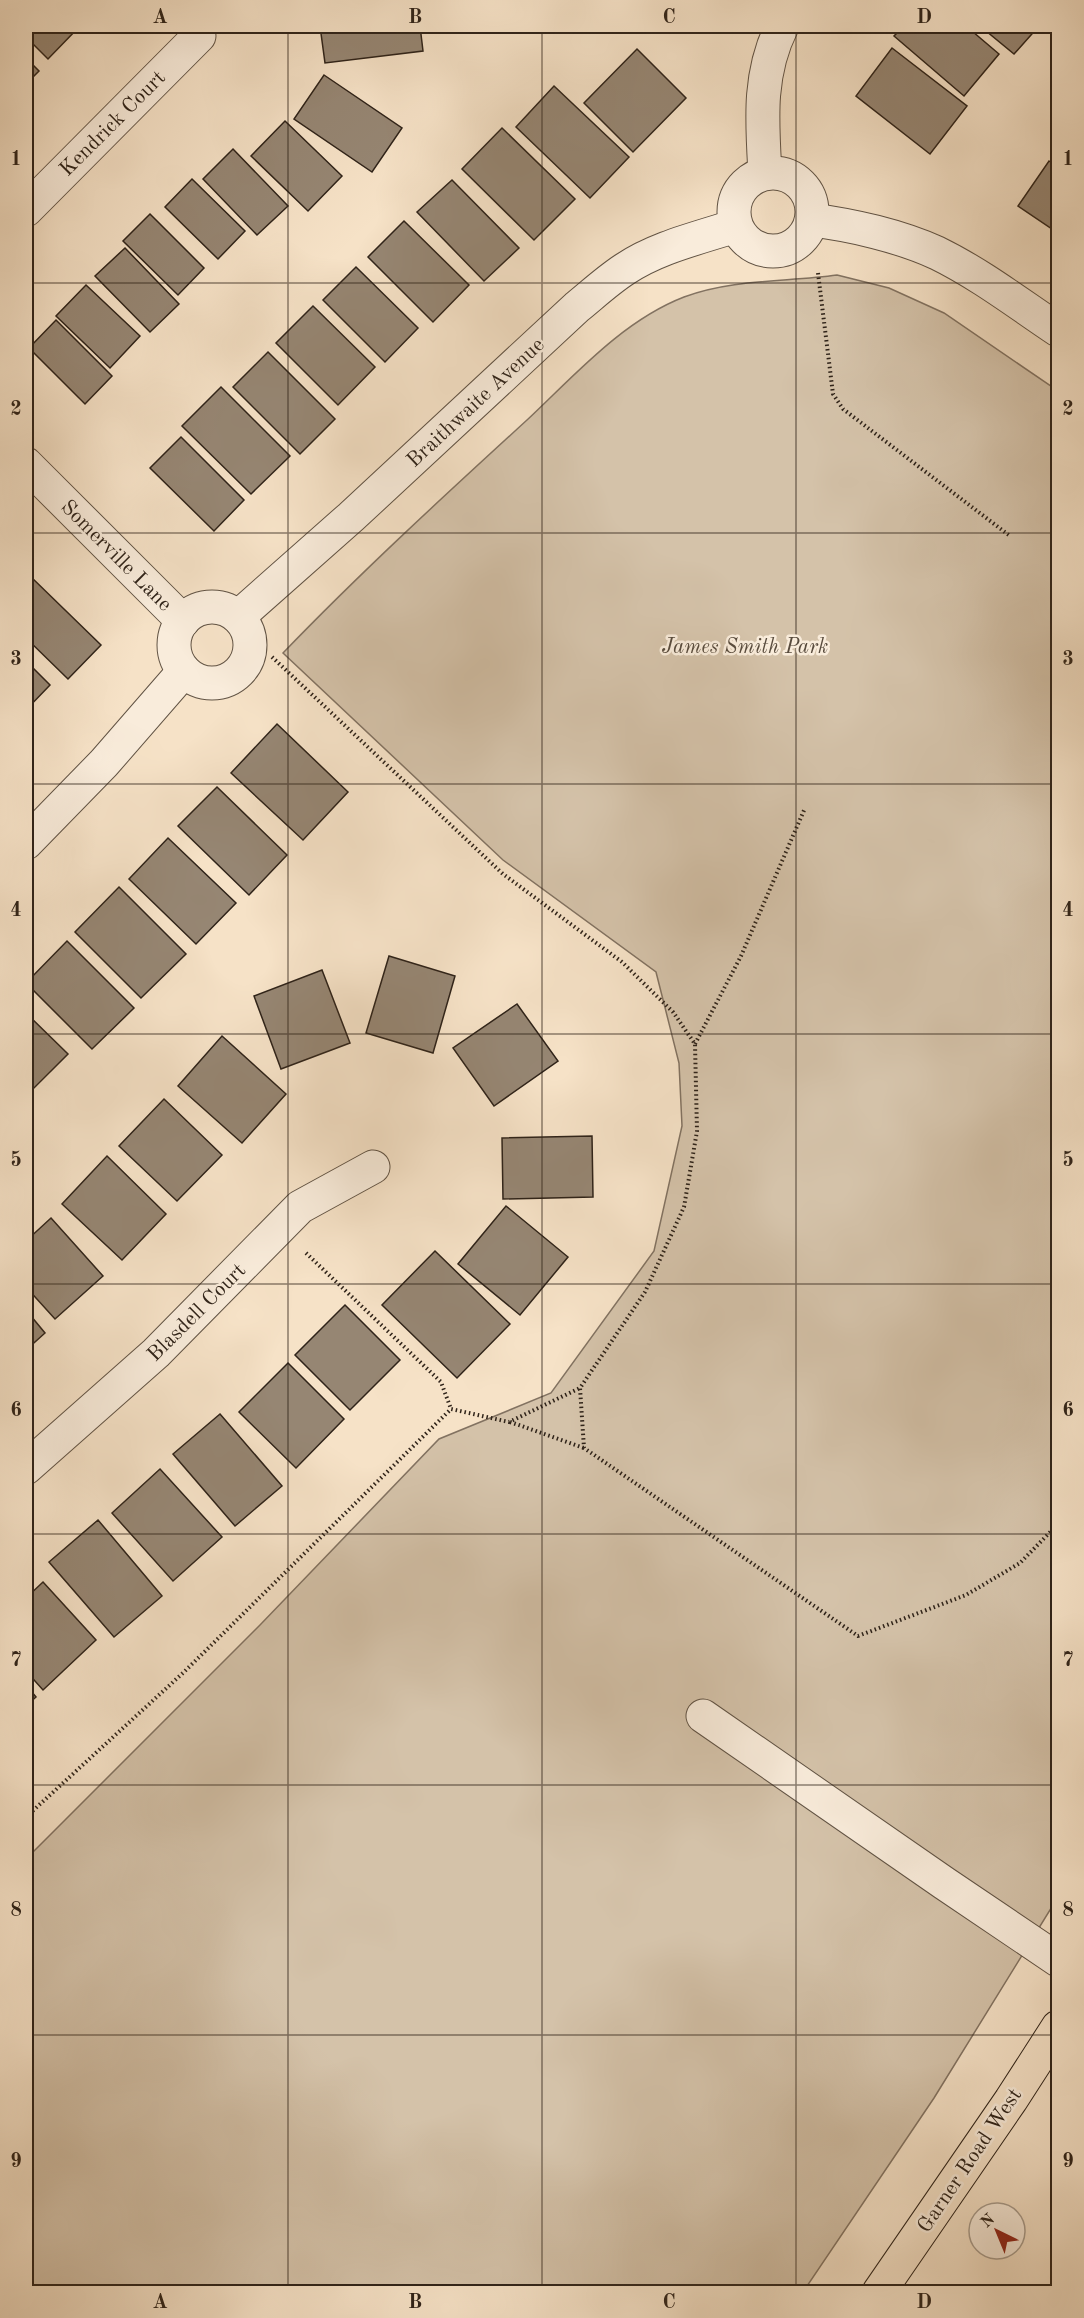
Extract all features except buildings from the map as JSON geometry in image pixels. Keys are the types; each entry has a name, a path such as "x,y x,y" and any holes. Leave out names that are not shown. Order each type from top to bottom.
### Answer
{"main road":[{"name":"Garner Road West","path":"879,2292 1059,2027"}],"street":[{"path":"765,173 762,103 765,80 782,26"},
{"name":"Kendrick Court","path":"26,210 199,36"},
{"path":"778,172 790,176 801,184 812,206 812,220 799,242 776,252 763,250 751,246 742,237 735,226 734,206 742,187 752,178 765,173 778,172"},
{"path":"812,220 881,233 935,253 978,277 1059,330"},
{"name":"Braithwaite Avenue","path":"238,617 351,517 602,286 626,268 649,256 735,226"},
{"name":"Somerville Lane","path":"26,464 183,621"},
{"path":"214,607 230,611 238,617 250,637 250,654 243,669 230,679 214,684 198,681 184,671 176,657 174,641 183,621 202,608 214,607"},
{"path":"26,843 104,763 184,671"},
{"name":"Blasdell Court","path":"26,1468 156,1353 300,1207 373,1167"},
{"path":"703,1716 1059,1960"}],"path":[{"path":"818,273 833,394 843,409 1010,536"},
{"path":"272,657 503,874 622,962 673,1012 695,1044"},
{"path":"509,1422 580,1388 645,1292 684,1208 697,1131 695,1044 741,957 805,808"},
{"path":"306,1253 441,1382 452,1409"},
{"path":"580,1388 584,1448"},
{"path":"452,1409 509,1422 584,1448 858,1636 966,1595 1020,1563 1059,1524"},
{"path":"26,1817 184,1672 452,1409"}],"green space":[{"name":"James Smith Park","path":"837,275 889,288 944,313 1058,391 1058,1897 934,2098 803,2292 26,2292 26,1859 260,1625 439,1439 551,1393 654,1251 682,1126 679,1063 656,972 503,860 283,653 373,564 581,368 640,320 661,307 702,291 740,284"}]}
